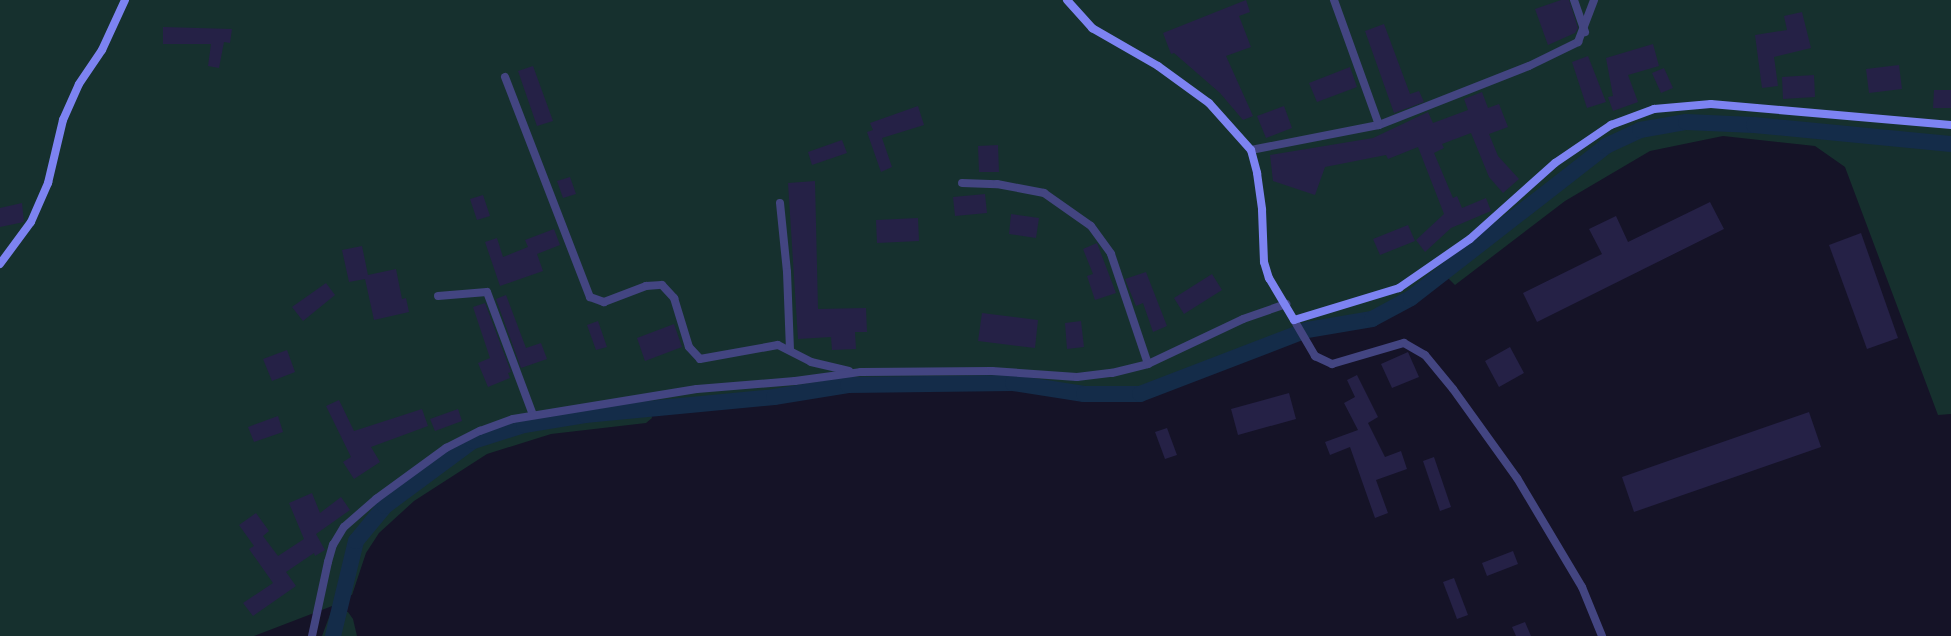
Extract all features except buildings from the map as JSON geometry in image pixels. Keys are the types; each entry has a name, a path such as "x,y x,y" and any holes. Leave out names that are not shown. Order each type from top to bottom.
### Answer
{"street":[{"path":"0,264 32,222 48,183 63,120 79,84 102,50 125,0"},
{"path":"1066,0 1092,28 1158,66 1210,103 1250,150 1258,181 1264,262 1269,278 1286,304 1305,343 1315,356 1332,364 1404,343 1425,355 1454,388 1517,478 1582,587 1602,636"},
{"path":"1334,0 1379,125"},
{"path":"1574,0 1584,32"},
{"path":"1250,150 1379,125 1529,66 1578,42 1584,32 1594,0"},
{"path":"505,77 590,297 596,302 604,302 646,286 662,285 674,298 689,347 700,359 773,345 790,349 811,362 861,372"},
{"path":"1294,320 1399,288 1470,239 1555,163 1610,125 1654,109 1711,104 1951,124"},
{"path":"962,183 997,184 1044,193 1091,226 1111,254 1148,364"},
{"path":"780,203 787,272 790,349"},
{"path":"438,296 487,292 533,415"},
{"path":"312,636 329,556 344,527 376,499 446,448 480,431 533,415 697,389 795,381 861,372 992,371 1076,377 1112,373 1148,364 1244,319 1286,304"}],"green space":[{"path":"0,0 1951,0 1951,414 1938,415 1845,167 1815,146 1723,136 1650,151 1565,201 1455,285 1443,273 1411,298 1372,319 1307,330 1140,394 1084,394 1013,383 848,385 774,397 650,408 652,418 646,423 551,434 487,454 414,501 379,533 366,553 352,595 342,596 340,603 254,636 0,636"},
{"path":"331,612 348,612 353,619 357,636 322,636"}],"waterway":[{"path":"333,636 356,541 385,506 473,441 524,425 585,415 774,397 848,385 1013,383 1084,394 1140,394 1307,330 1372,319 1411,298 1606,146 1640,130 1686,122 1754,125 1951,144"}]}
